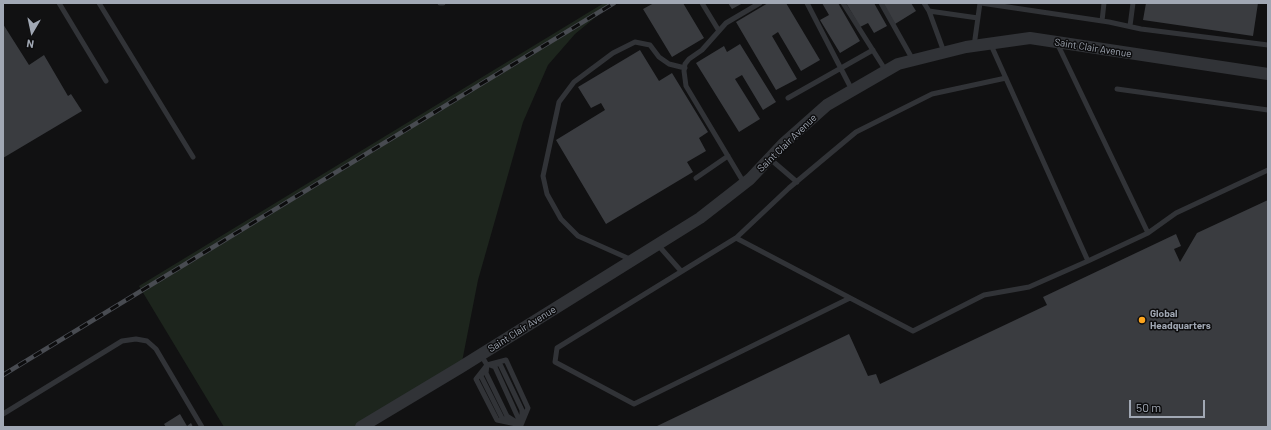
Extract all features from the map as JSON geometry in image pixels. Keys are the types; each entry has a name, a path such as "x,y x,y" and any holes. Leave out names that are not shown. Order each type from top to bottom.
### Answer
{"street":[{"name":"Saint Clair Avenue","path":"361,427 484,360 633,260 700,218 744,184 769,158 827,105 898,64 974,46 1030,38 1268,74"}],"lane":[{"path":"59,3 106,81"},
{"path":"99,3 193,158"},
{"path":"702,3 719,31"},
{"path":"744,184 686,86 684,68 689,59 702,50 726,23 760,3"},
{"path":"807,3 852,90"},
{"path":"843,3 886,71"},
{"path":"881,3 913,60"},
{"path":"924,3 929,10 944,52"},
{"path":"974,46 980,3 1268,45"},
{"path":"1102,21 1104,3"},
{"path":"1130,26 1133,3"},
{"path":"929,10 978,18"},
{"path":"633,260 578,236 561,219 547,194 543,176 559,102 574,82 613,53 635,42 650,45 659,57 669,64 684,68"},
{"path":"1057,42 1148,233"},
{"path":"991,43 1088,261"},
{"path":"788,98 872,50"},
{"path":"850,298 634,404 555,362 557,348 736,238 797,182 856,132 932,94 1006,78"},
{"path":"1117,89 1268,110"},
{"path":"696,178 728,156"},
{"path":"769,158 797,182"},
{"path":"736,238 913,331 984,296 1029,287 1088,261 1148,233 1176,213 1268,170"},
{"path":"657,245 681,271"},
{"path":"3,414 122,342 136,339 147,341 156,349 202,427"},
{"path":"484,360 506,360 528,408 522,426"},
{"path":"484,360 496,367 522,426"},
{"path":"484,360 486,373 507,416 522,426"},
{"path":"484,360 476,379 497,420 522,426"}],"shaded area":[{"path":"604,3 607,3 609,6 575,34 548,65 523,122 478,280 461,367 361,427 224,427 139,286"}],"building":[{"path":"654,3 683,3 704,38 672,57 643,9"},
{"path":"728,3 743,3 732,9"},
{"path":"768,3 786,3 820,60 801,71 778,32 772,36 797,79 776,90 736,22"},
{"path":"822,3 838,3 860,41 840,53 820,20 829,15"},
{"path":"846,3 874,3 887,26 874,33 868,23 860,27"},
{"path":"883,3 911,3 916,11 895,24"},
{"path":"1146,3 1258,3 1253,36 1143,20"},
{"path":"3,24 29,65 44,55 68,96 71,94 82,111 3,158"},
{"path":"740,44 776,102 763,110 742,75 735,79 760,119 739,132 696,63 724,46 727,52"},
{"path":"640,50 659,81 672,73 708,132 699,138 706,151 687,162 693,172 606,224 556,140 605,110 601,103 591,108 578,87"},
{"name":"Global Headquarters","path":"1268,200 1268,427 655,427 849,334 868,376 876,374 880,384 1047,305 1043,297 1176,234 1181,246 1174,249 1180,262 1197,233"},
{"path":"180,414 187,426 191,423 193,427 166,427 164,424"}],"railway":[{"path":"3,375 614,3"}],"place":[{"name":"Global Headquarters","path":"1142,320"}]}
